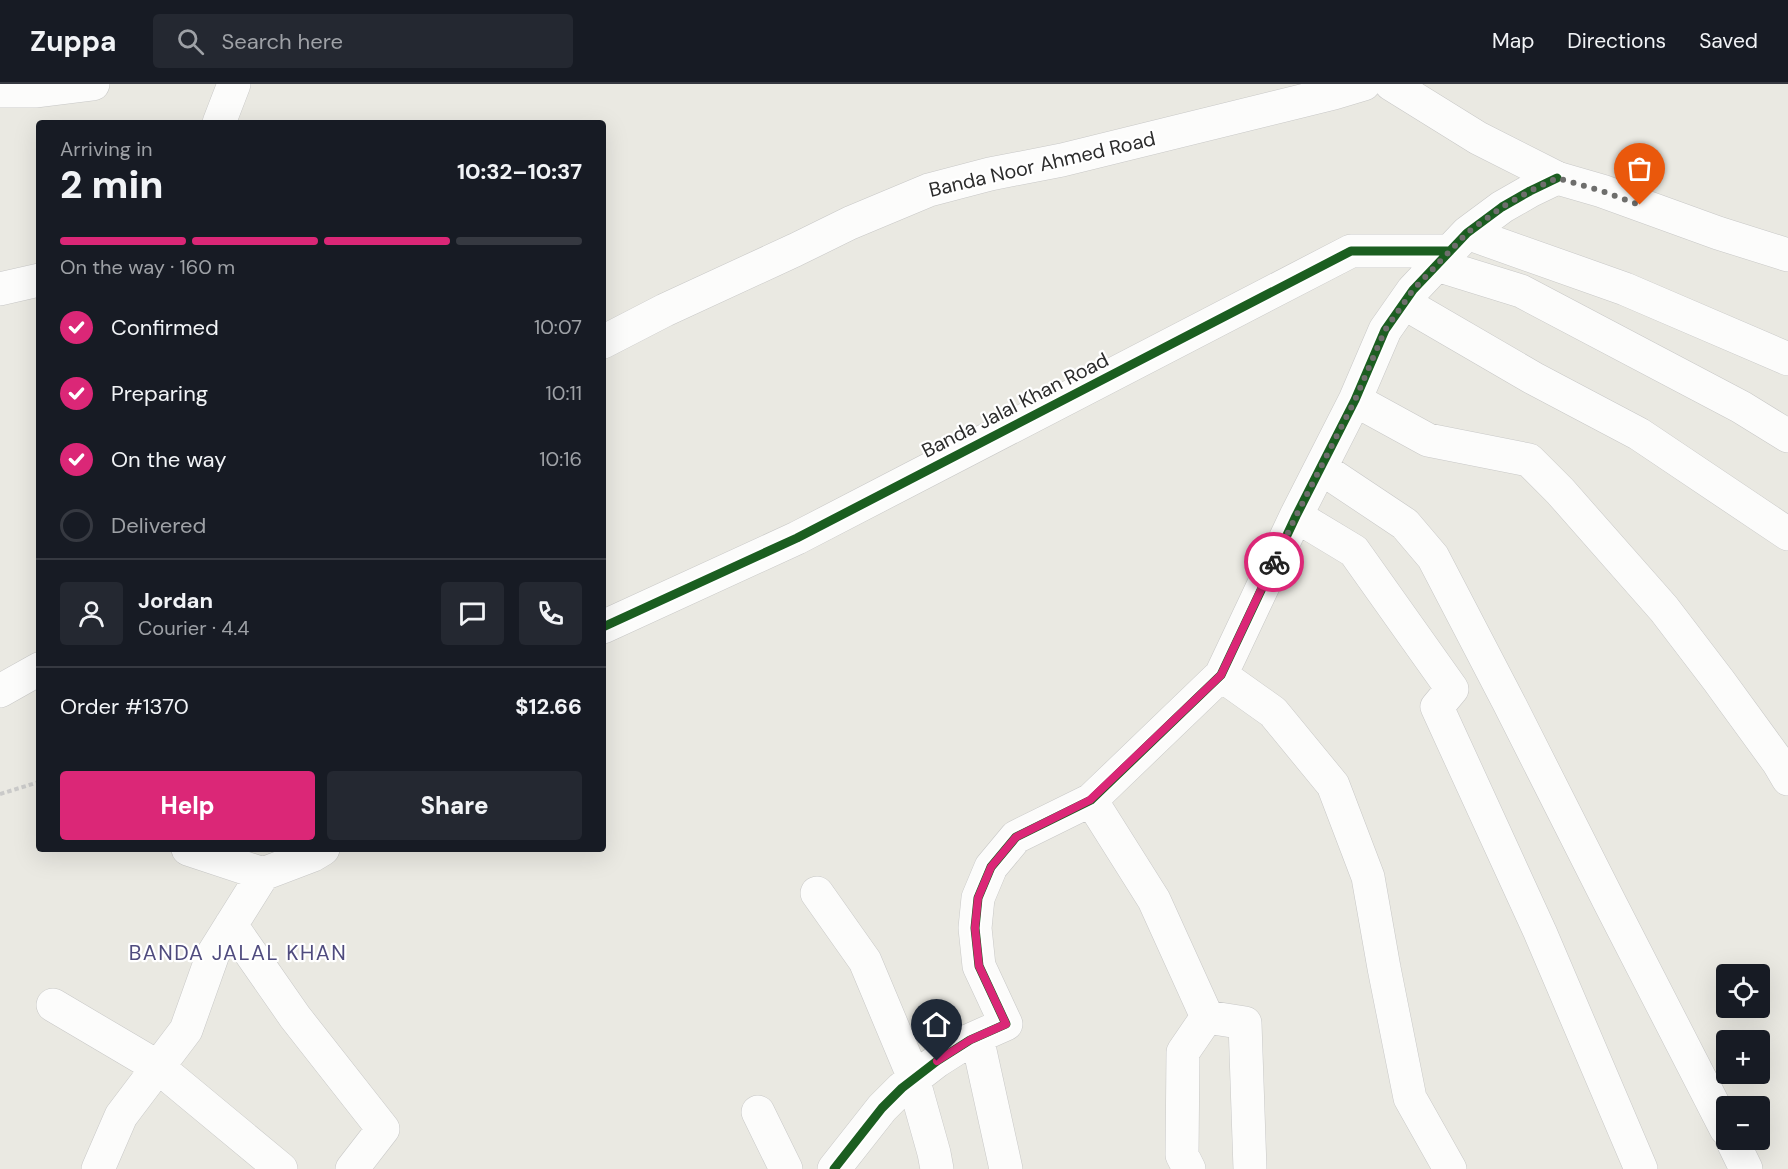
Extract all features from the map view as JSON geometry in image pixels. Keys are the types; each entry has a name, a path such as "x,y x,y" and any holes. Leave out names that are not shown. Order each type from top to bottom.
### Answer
{"street":[{"path":"0,91 37,91 93,84"},
{"path":"220,120 234,84"},
{"name":"Banda Noor Ahmed Road","path":"606,340 665,310 850,223 929,190 990,174 1091,153 1364,84"},
{"path":"1391,84 1478,138 1557,178 1602,191 1718,233 1788,255"},
{"path":"834,1169 882,1108 902,1088 937,1061 977,1037 1006,1024 979,966 975,928 978,898 991,867 1016,837 1090,800 1221,675 1296,516 1355,400 1385,330 1413,290 1451,250 1502,207 1557,178"},
{"path":"1451,250 1625,289 1788,358"},
{"path":"1451,250 1521,291 1742,407 1788,436"},
{"name":"Banda Jalal Khan Road","path":"606,626 807,533 1351,251 1451,250"},
{"path":"0,289 36,281"},
{"path":"1404,303 1533,378 1639,434 1788,534"},
{"path":"1355,400 1428,440 1529,460 1560,491 1664,609 1719,681 1788,779"},
{"path":"1321,468 1405,524 1433,557 1716,1109"},
{"path":"1296,516 1354,551 1452,689 1437,707 1540,932 1641,1169"},
{"path":"0,691 36,671"},
{"path":"1221,675 1273,712 1333,785 1368,877 1410,1098 1450,1169"},
{"path":"1090,800 1154,900 1207,1017"},
{"path":"197,852 263,874"},
{"path":"98,1169 122,1116 186,1029 213,954 263,874 318,852"},
{"path":"817,893 865,961 914,1079 937,1169"},
{"path":"231,925 295,1017 383,1129 352,1169"},
{"path":"53,1005 158,1067 281,1169"},
{"path":"1189,1169 1182,1155 1184,1052 1207,1017"},
{"path":"1207,1017 1245,1023 1250,1169"},
{"path":"977,1037 1006,1169"},
{"path":"758,1112 786,1169"},
{"path":"1737,1150 1746,1169"}],"path":[{"path":"0,794 36,783"}],"cycle path":[{"path":"834,1169 882,1108 902,1088 937,1061 970,1040 1006,1024 979,966 975,928 978,898 991,867 1016,837 1091,800 1221,675 1296,516 1355,400 1385,330 1413,290 1467,233 1502,207 1557,178"},
{"path":"606,626 797,538 1351,251 1450,251"}],"way so far":[{"path":"1274,562 1355,400 1385,330 1413,290 1467,233 1502,207 1557,178 1640,205"}],"district":[{"name":"BANDA JALAL KHAN","path":"238,953"}],"route":[{"path":"937,1061 970,1040 1006,1024 979,966 975,928 978,898 991,867 1016,837 1090,800 1221,675 1274,562"}]}
